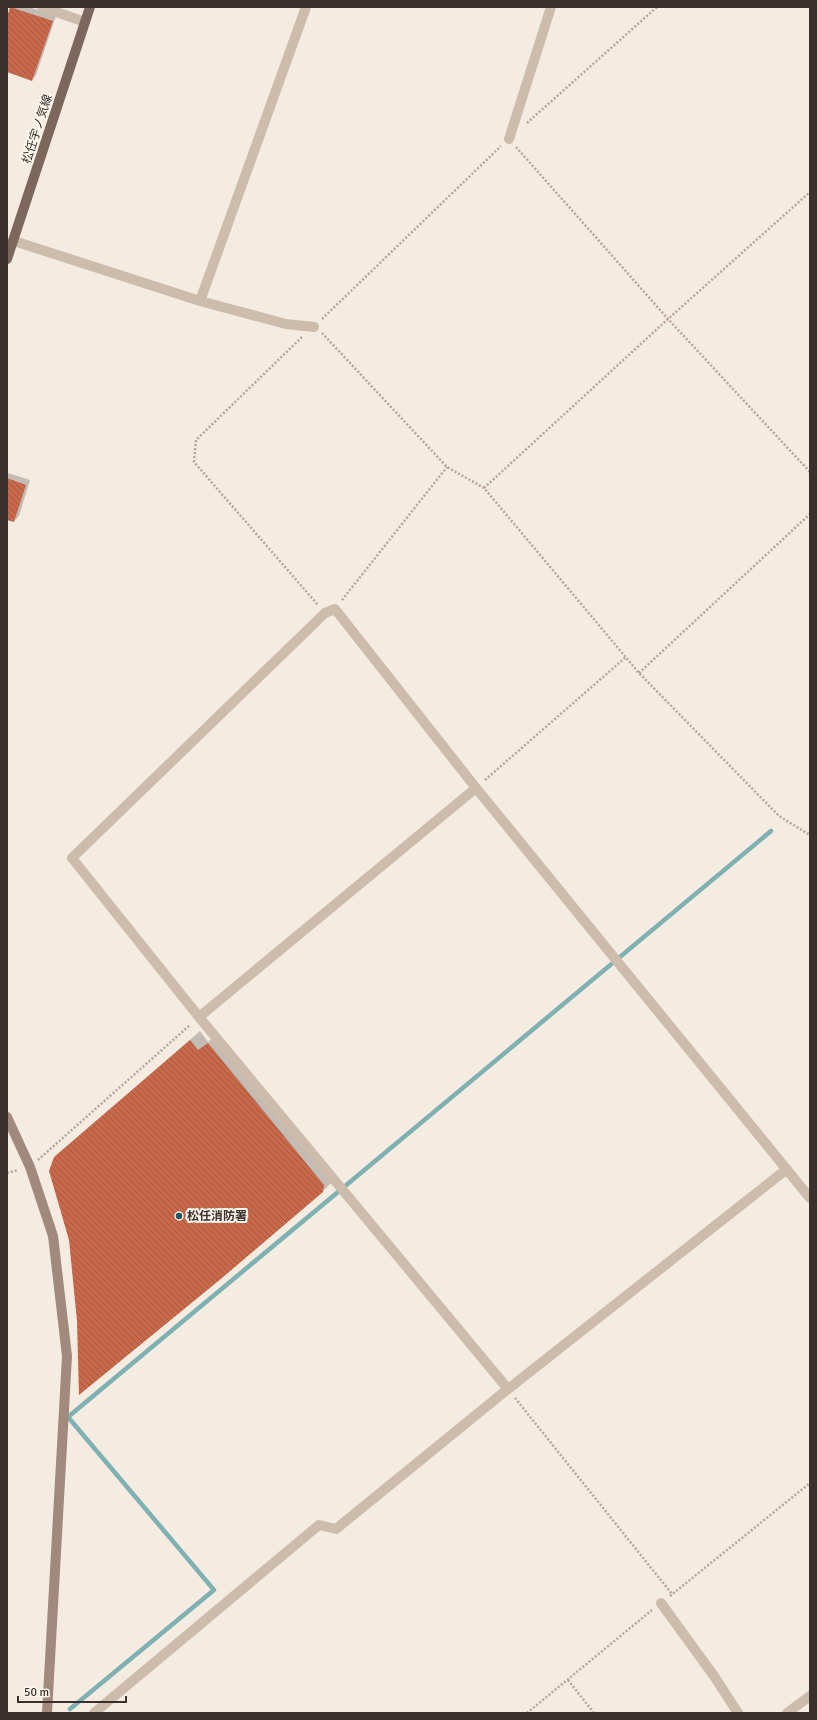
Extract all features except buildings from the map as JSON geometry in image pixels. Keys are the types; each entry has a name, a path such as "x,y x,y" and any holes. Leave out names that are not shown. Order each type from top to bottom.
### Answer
{"main road":[{"name":"松任宇ノ気線","path":"7,259 90,7"}],"street":[{"path":"42,7 85,22"},
{"path":"200,301 306,7"},
{"path":"509,139 552,7"},
{"path":"14,241 200,301 286,324 314,327"},
{"path":"508,1389 199,1017 72,858 325,613 335,609 476,788 810,1198"},
{"path":"199,1017 476,788"},
{"path":"7,1117 30,1167 53,1236 67,1356 47,1713"},
{"path":"94,1713 319,1525 336,1529 508,1389 787,1169"},
{"path":"661,1603 714,1676 738,1713"},
{"path":"787,1713 810,1696"}],"path":[{"path":"526,123 658,7"},
{"path":"325,613 194,462 196,440 509,139 668,319 810,472"},
{"path":"484,488 668,319 810,192"},
{"path":"314,327 322,332 447,467 484,488 639,673 779,816 810,835"},
{"path":"335,609 447,467"},
{"path":"639,673 810,514"},
{"path":"476,788 626,657"},
{"path":"7,1173 30,1167 199,1017"},
{"path":"508,1389 672,1594"},
{"path":"527,1713 810,1483"},
{"path":"568,1680 594,1713"}],"waterway":[{"path":"70,1709 214,1590 68,1417 771,831"}],"place":[{"name":"松任消防署","path":"179,1216"}]}
